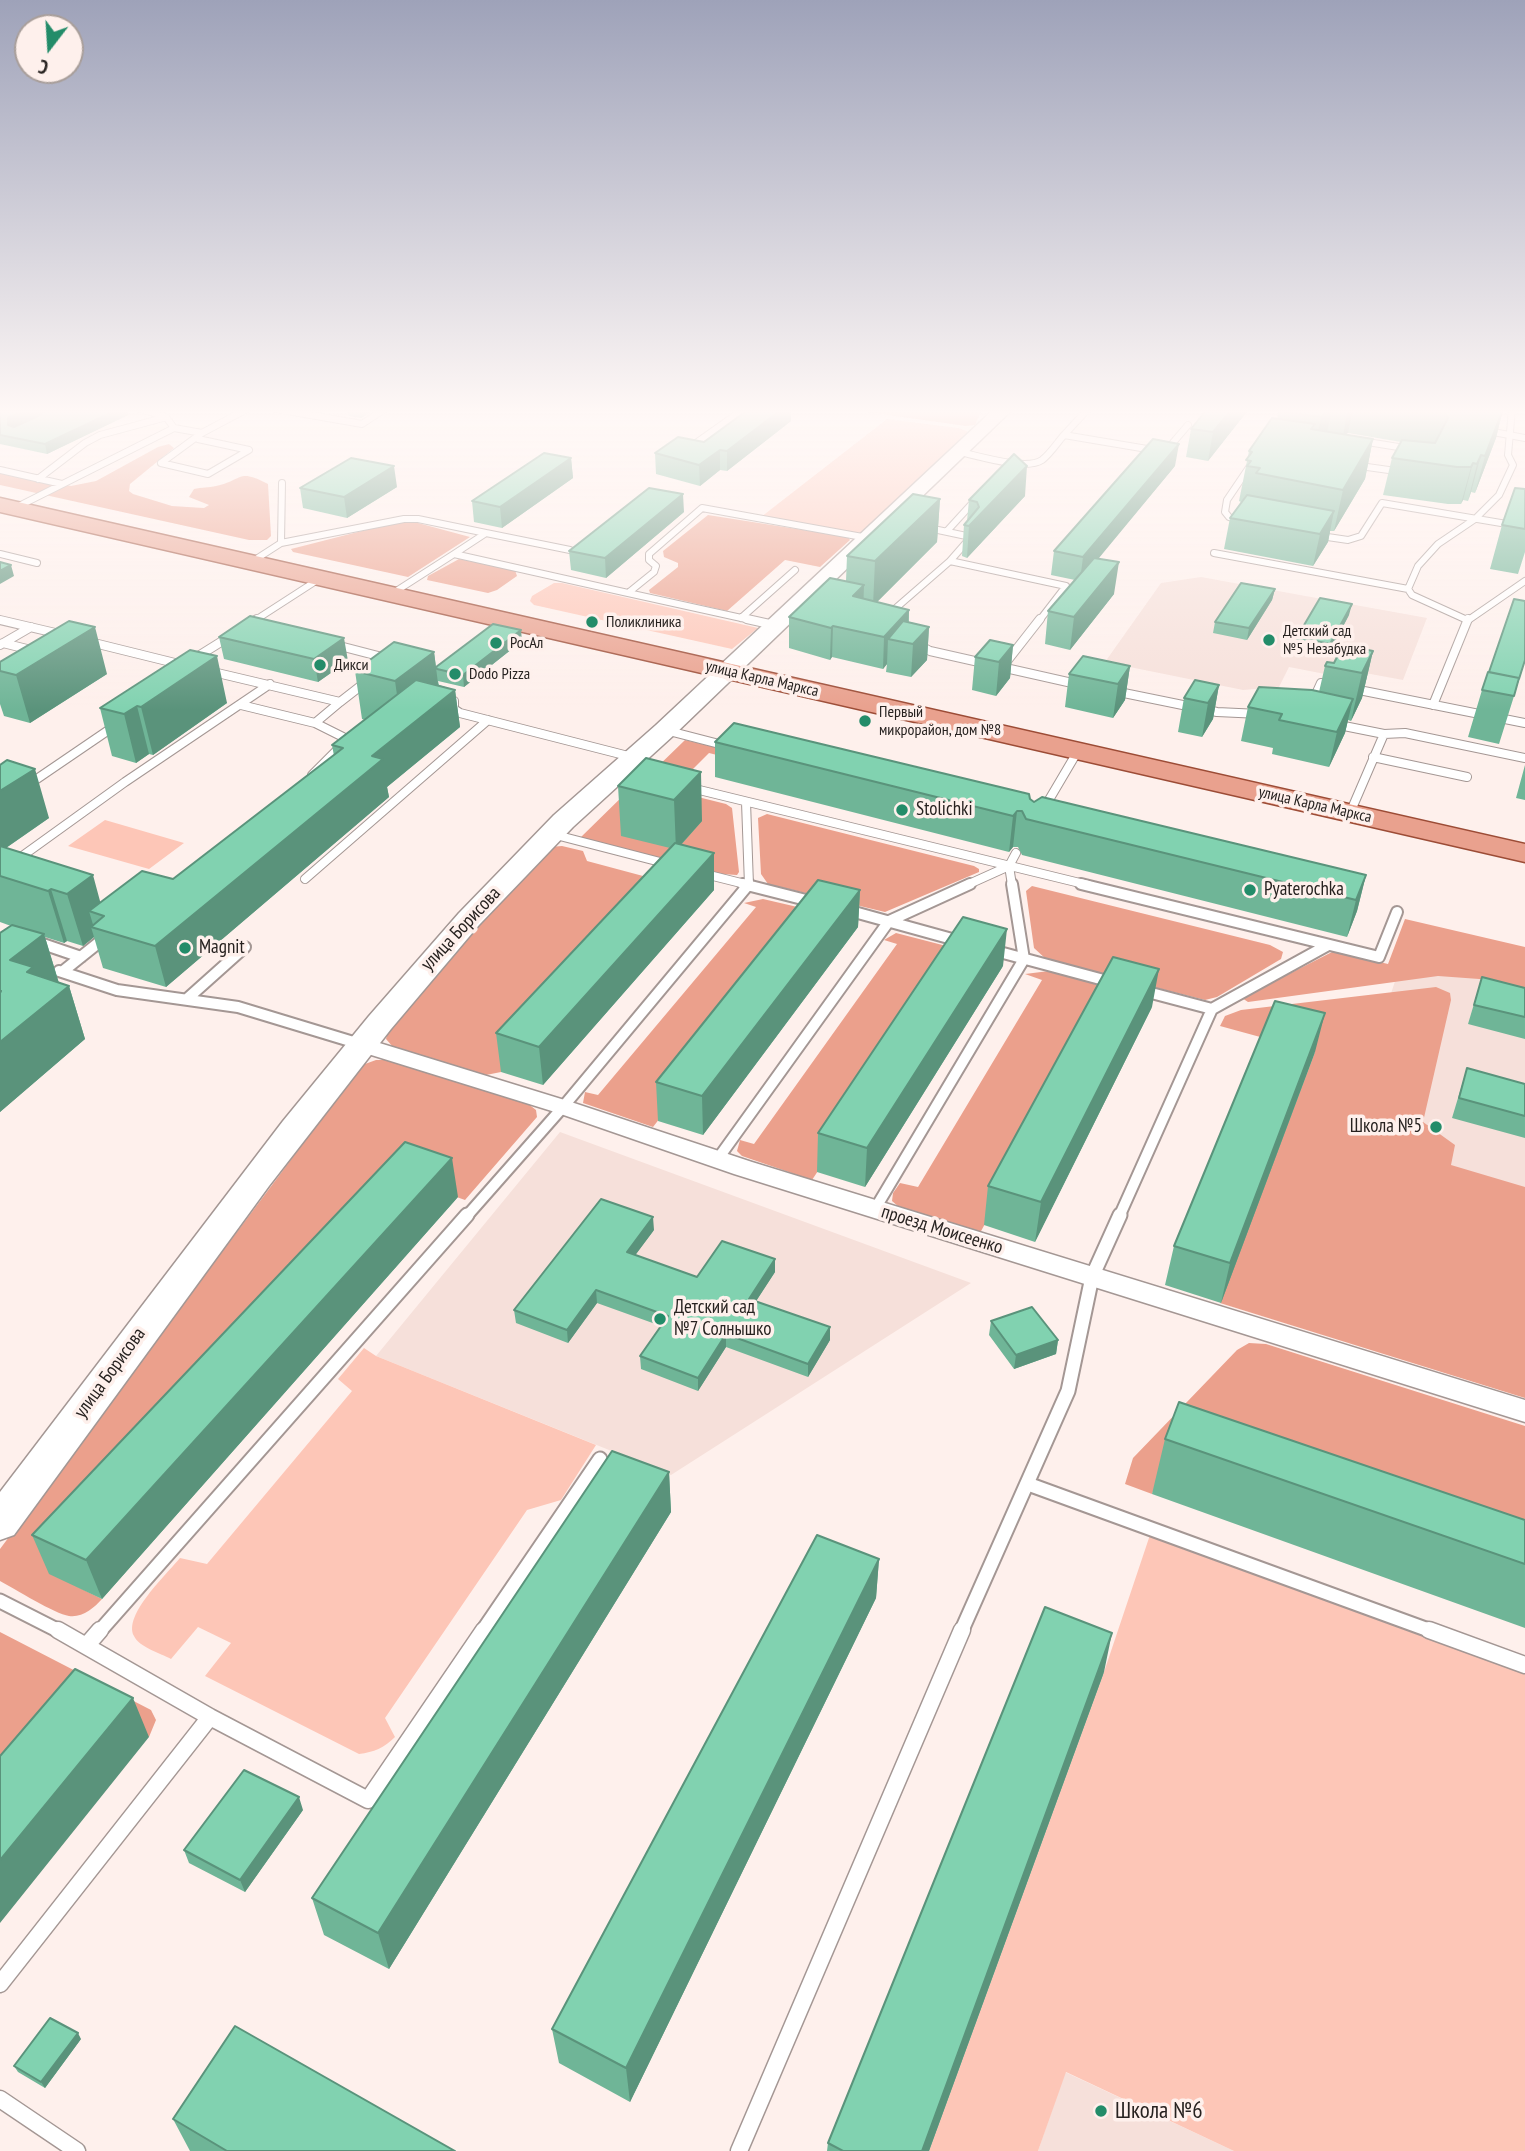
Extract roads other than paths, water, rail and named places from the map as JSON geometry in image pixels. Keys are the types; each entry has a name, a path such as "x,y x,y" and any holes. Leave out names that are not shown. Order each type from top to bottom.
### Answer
{"main road":[{"name":"улица Карла Маркса","path":"22,509 1525,853"}],"street":[{"name":"улица Борисова","path":"0,1522 220,1224 360,1044 455,932 552,834 774,625 808,598 867,538 903,509"},
{"name":"проезд Моисеенко","path":"360,1044 563,1107 718,1160 1525,1411"}],"lane":[{"path":"281,543 282,509"},
{"path":"628,593 654,572 656,566 649,560 649,554 700,509"},
{"path":"710,509 867,538"},
{"path":"947,531 966,509"},
{"path":"1225,509 1229,517 1250,523"},
{"path":"1301,532 1354,539 1361,536 1378,509"},
{"path":"1419,509 1525,527"},
{"path":"1408,589 1418,566 1438,544 1485,509"},
{"path":"250,563 281,543 404,519 418,519 570,550"},
{"path":"882,621 950,561 971,537 920,526"},
{"path":"390,595 486,533"},
{"path":"1214,553 1408,589 1412,595 1467,620"},
{"path":"0,554 37,563"},
{"path":"454,554 774,625"},
{"path":"950,561 1066,586 1002,667"},
{"path":"741,618 796,570"},
{"path":"184,665 319,579"},
{"path":"1433,705 1467,620 1525,581"},
{"path":"876,612 888,615"},
{"path":"0,620 340,702"},
{"path":"246,626 259,629"},
{"path":"1,644 31,627"},
{"path":"913,635 919,638 921,646 930,651 1090,686"},
{"path":"76,646 85,641"},
{"path":"315,723 386,663 386,658 324,643"},
{"path":"1,644 47,654"},
{"path":"205,676 218,673"},
{"path":"1305,718 1321,683 1525,721"},
{"path":"23,871 14,868 14,859 270,684"},
{"path":"1102,689 1217,712 1273,715"},
{"path":"449,691 456,695 454,709 460,713 626,766"},
{"path":"241,705 315,723 343,737 341,746 304,781"},
{"path":"305,879 488,720"},
{"path":"1318,720 1384,734 1405,733 1525,758"},
{"path":"18,792 122,722"},
{"path":"665,730 738,749"},
{"path":"1350,813 1384,734"},
{"path":"1035,824 1079,749"},
{"path":"1373,757 1467,777"},
{"path":"674,784 1379,957 1397,912"},
{"path":"87,1645 563,1107 750,885 746,802"},
{"path":"552,834 678,867"},
{"path":"718,1160 889,921 1009,866 1016,853"},
{"path":"875,1209 1024,959 1009,866"},
{"path":"692,870 826,905"},
{"path":"838,908 1212,1009"},
{"path":"62,972 112,933"},
{"path":"23,938 81,957"},
{"path":"739,2151 971,1608 1068,1391 1093,1277 1212,1009 1328,945"},
{"path":"188,998 245,947"},
{"path":"50,968 117,990 188,998 243,1008 360,1044"},
{"path":"0,1601 87,1645 210,1717 368,1800 600,1459"},
{"path":"1028,1484 1525,1665"},
{"path":"0,1984 210,1717"},
{"path":"0,2099 77,2151"}],"place":[{"name":"Поликлиника","path":"592,622"},
{"name":"Детский сад №5 Незабудка","path":"1269,640"},
{"name":"РосАл","path":"496,643"},
{"name":"Дикси","path":"320,665"},
{"name":"Dodo Pizza","path":"455,674"},
{"name":"Первый микрорайон, дом №8","path":"865,721"},
{"name":"Stolichki","path":"902,810"},
{"name":"Pyaterochka","path":"1250,890"},
{"name":"Magnit","path":"185,948"},
{"name":"Школа №5","path":"1436,1127"},
{"name":"Детский сад №7 Солнышко","path":"660,1319"},
{"name":"Школа №6","path":"1101,2111"}]}
